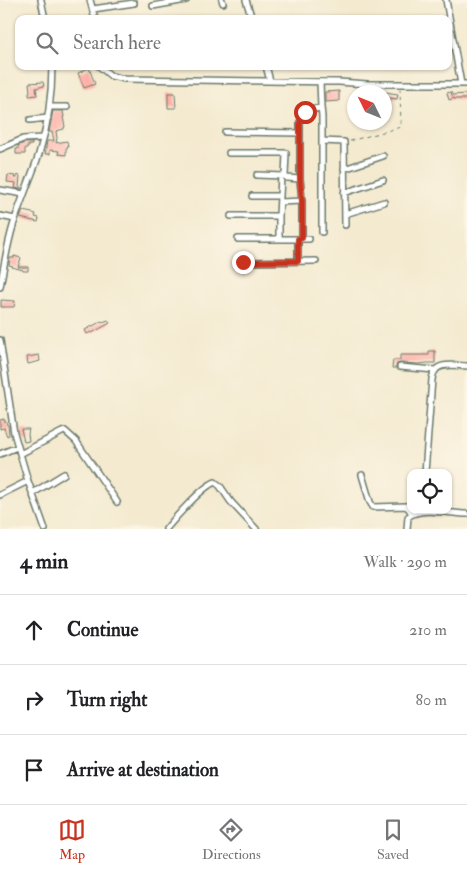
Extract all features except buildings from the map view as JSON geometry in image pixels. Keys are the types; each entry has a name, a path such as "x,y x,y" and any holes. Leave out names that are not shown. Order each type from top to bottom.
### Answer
{"street":[{"path":"41,0 44,15"},
{"path":"90,0 95,15"},
{"path":"153,6 161,2 186,0"},
{"path":"246,0 251,15"},
{"path":"446,0 449,15"},
{"path":"93,9 134,3"},
{"path":"104,70 111,76 125,79 464,84 452,28"},
{"path":"0,286 3,256 44,138 50,107 52,70"},
{"path":"267,70 270,81"},
{"path":"320,82 322,117 322,232"},
{"path":"50,107 67,107"},
{"path":"298,261 302,201 300,122 305,112 321,107"},
{"path":"30,120 48,118"},
{"path":"225,132 300,133"},
{"path":"0,149 23,139 44,138"},
{"path":"322,141 344,142 345,224"},
{"path":"229,152 286,154 280,199 279,238"},
{"path":"344,169 383,156"},
{"path":"257,175 300,179"},
{"path":"344,192 383,180"},
{"path":"0,190 24,194"},
{"path":"252,196 302,201"},
{"path":"345,214 384,202"},
{"path":"0,216 15,219"},
{"path":"231,216 279,216"},
{"path":"238,239 309,239"},
{"path":"243,262 316,261"},
{"path":"0,340 17,447 46,529"},
{"path":"400,367 435,370 446,366 467,366"},
{"path":"424,469 432,379 435,370"},
{"path":"20,454 65,432 76,441 117,502"},
{"path":"0,454 17,447"},
{"path":"32,493 64,474"},
{"path":"362,475 373,507 407,507"},
{"path":"0,495 28,481"},
{"path":"166,529 200,493 215,482 256,529"},
{"path":"452,513 467,514"},
{"path":"407,529 408,517 412,514"}],"path":[{"path":"344,142 401,127 400,83"}],"route":[{"path":"243,262 298,261 298,239 302,238 300,122 305,112"}]}
